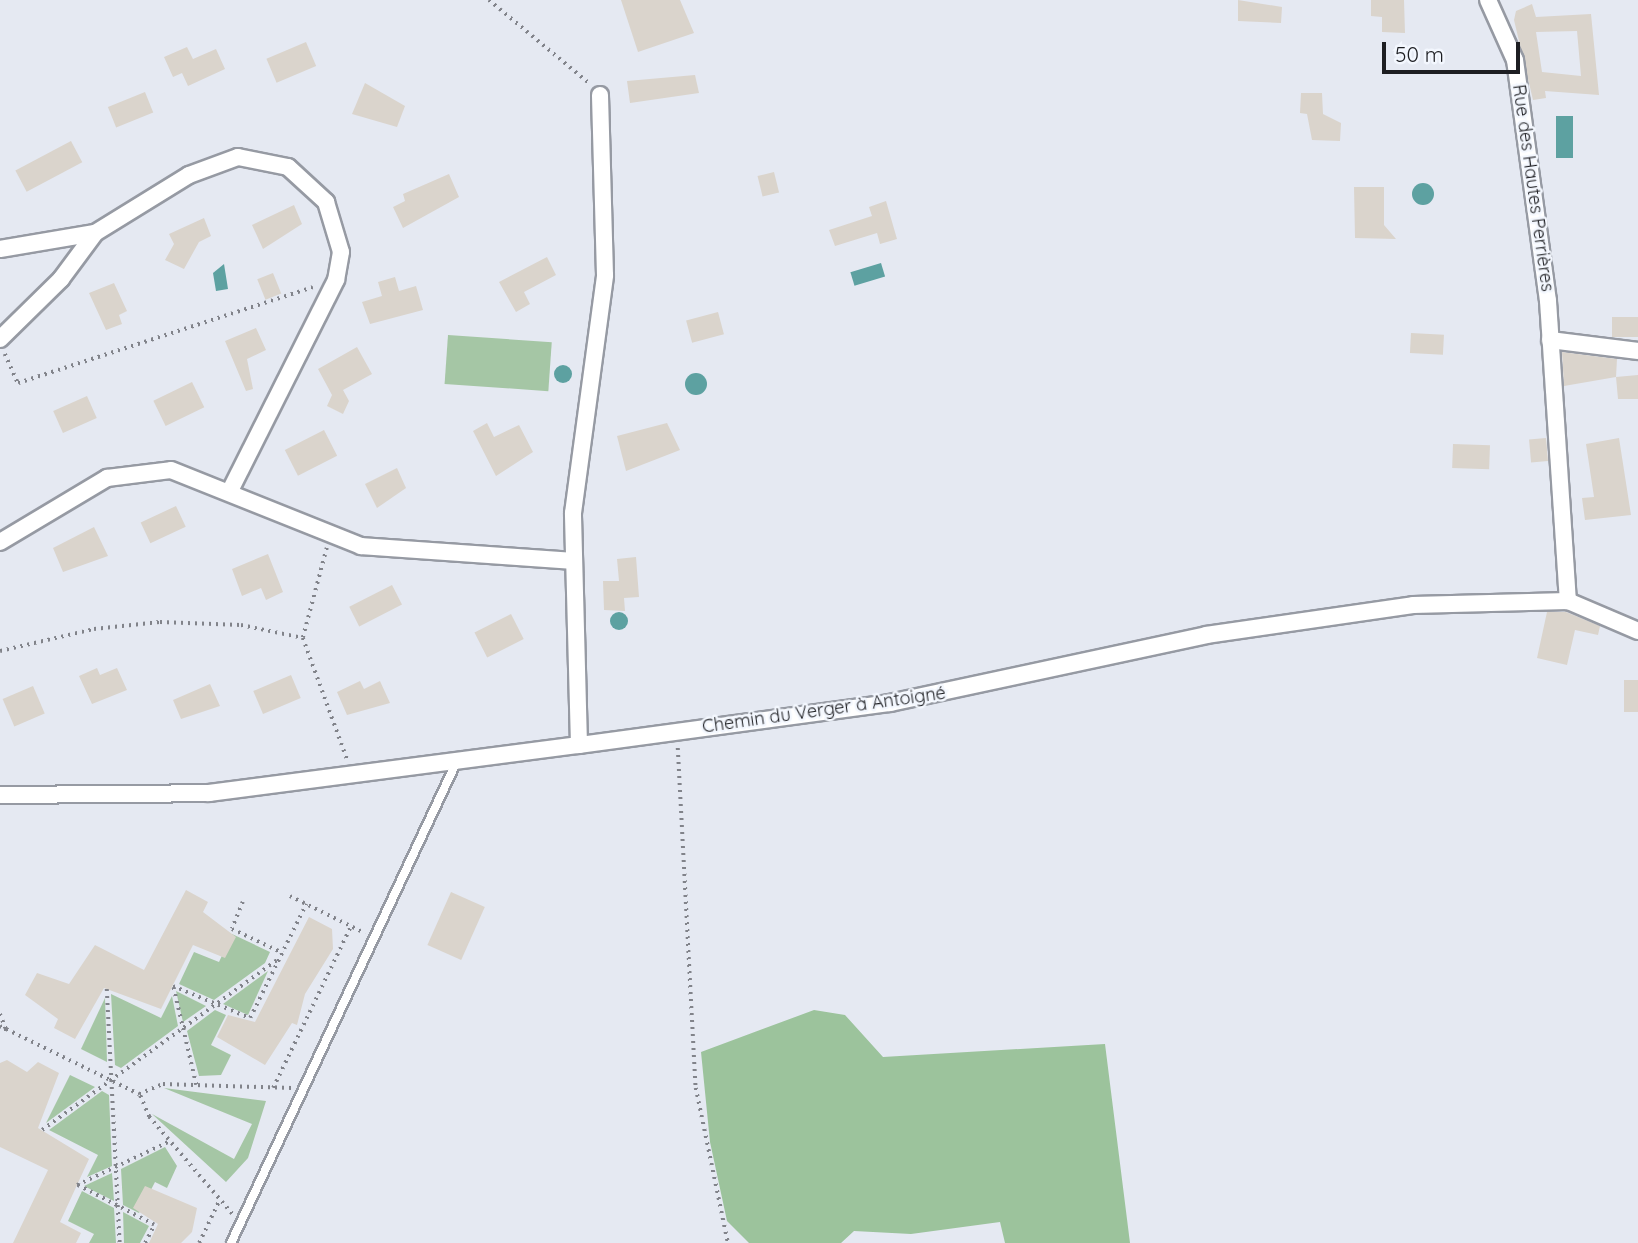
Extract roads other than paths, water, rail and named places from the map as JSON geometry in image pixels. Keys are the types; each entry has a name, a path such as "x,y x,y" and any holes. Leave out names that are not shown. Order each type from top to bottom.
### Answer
{"street":[{"name":"Rue des Hautes Perrières","path":"1488,0 1516,60 1550,340 1568,601"},
{"path":"579,745 573,561 580,435 605,275 600,95"},
{"path":"0,249 95,233 214,162 265,160 288,167 326,202 341,252 335,280 230,491"},
{"path":"0,341 61,279 95,233"},
{"path":"1550,340 1638,351"},
{"path":"0,542 88,488 127,472 172,470 230,491 330,538 396,550 573,561"},
{"name":"Chemin du Verger à Antoigné","path":"0,795 209,793 677,732 943,693 1206,635 1346,613 1568,601 1638,631"}],"lane":[{"path":"231,1243 376,939 457,760"}],"water":[{"path":"1556,116 1573,116 1573,158 1556,158"},
{"path":"1423,183 1431,186 1434,194 1431,202 1423,205 1415,202 1412,194 1415,186"},
{"path":"881,263 885,276 854,286 850,272"},
{"path":"224,264 228,289 216,291 213,273"},
{"path":"563,365 569,368 572,374 569,380 563,383 557,380 554,374 557,368"},
{"path":"696,373 704,376 707,384 704,392 696,395 688,392 685,384 688,376"},
{"path":"619,612 625,615 628,621 625,627 619,630 613,627 610,621 613,615"}]}
